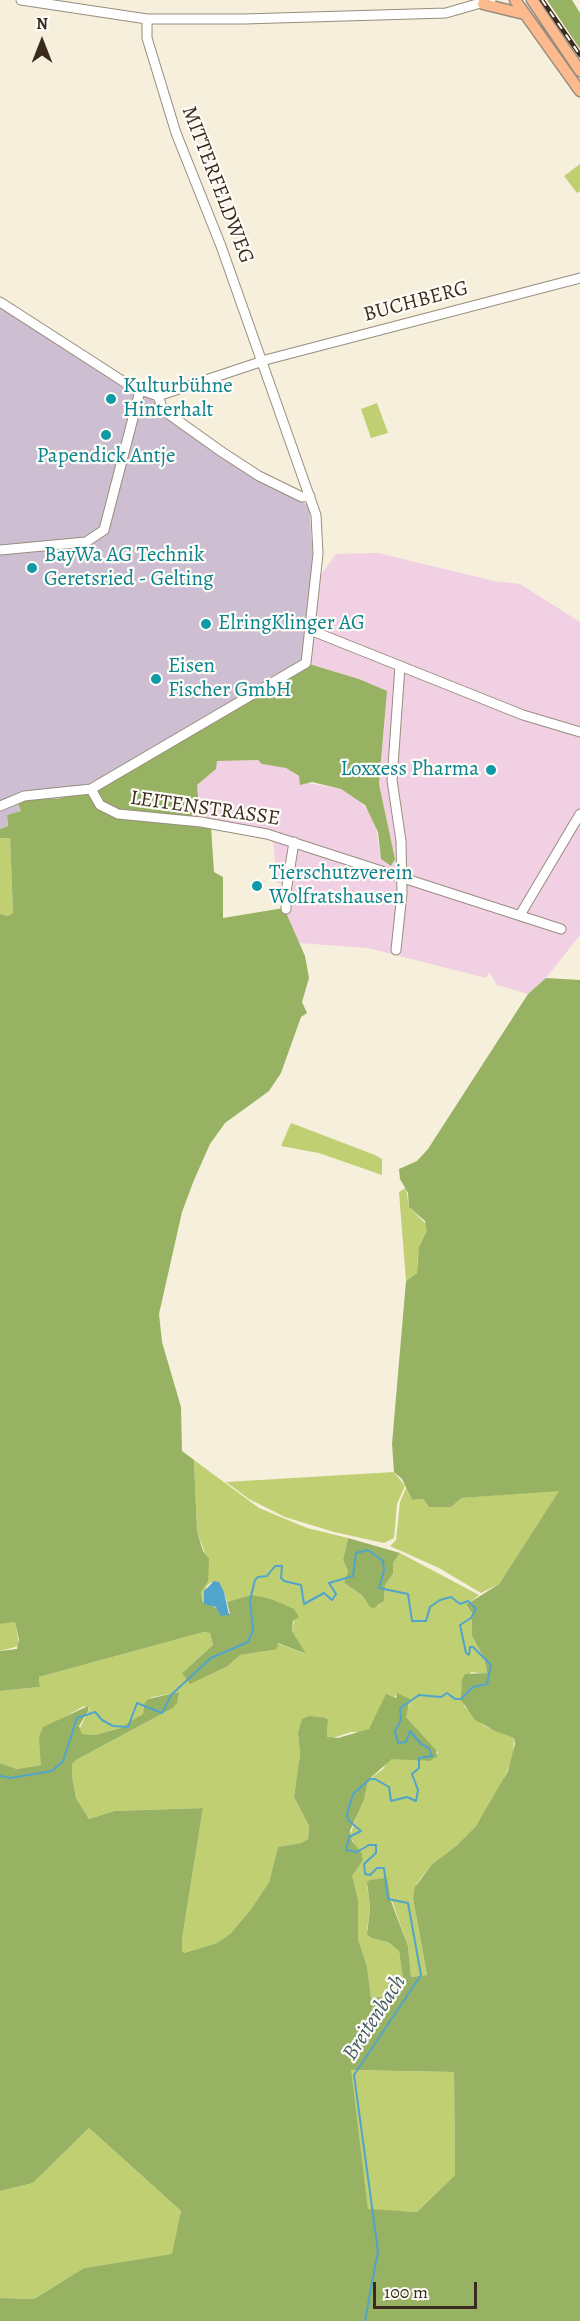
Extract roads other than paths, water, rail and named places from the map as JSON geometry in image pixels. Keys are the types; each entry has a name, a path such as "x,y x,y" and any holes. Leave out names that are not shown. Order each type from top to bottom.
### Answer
{"main road":[{"path":"515,0 580,91"},
{"path":"531,0 580,71"},
{"path":"486,2 525,14"}],"street":[{"path":"21,0 147,19 330,18 430,14 486,2"},
{"name":"MITTERFELDWEG","path":"147,19 147,38 176,133 221,246 261,362"},
{"name":"BUCHBERG","path":"261,362 580,278"},
{"path":"0,302 140,391 158,396 261,362"},
{"name":"LEITENSTRASSE","path":"0,806 24,796 91,789 306,663 318,554 316,515 261,362"},
{"path":"0,550 86,542 104,530 140,391"},
{"path":"158,396 163,410 222,452 259,476 302,497 310,496"},
{"path":"310,630 523,715 580,732"},
{"path":"396,950 402,877 401,841 392,780 400,666"},
{"name":"LEITENSTRASSE","path":"91,789 100,805 126,817 201,822 267,834 294,842 286,892 286,909"},
{"path":"520,915 580,814"},
{"path":"294,842 561,929"}],"water":[{"path":"214,1581 219,1582 224,1592 229,1615 221,1616 216,1607 204,1604 204,1591"}],"waterway":[{"name":"Breitenbach","path":"0,1776 10,1778 52,1771 63,1761 77,1718 95,1712 102,1720 113,1726 128,1727 137,1703 162,1713 171,1695 211,1658 248,1642 253,1630 250,1600 255,1580 258,1577 267,1576 275,1566 282,1566 281,1578 284,1581 301,1585 304,1604 324,1593 332,1600 336,1594 329,1583 353,1576 356,1553 368,1550 383,1561 384,1571 379,1588 408,1594 412,1621 426,1621 430,1607 440,1600 451,1597 460,1604 468,1601 476,1609 471,1618 460,1625 466,1653 469,1655 470,1647 473,1647 491,1665 487,1684 473,1687 461,1699 455,1699 447,1693 441,1697 419,1695 400,1708 401,1720 395,1731 398,1743 406,1742 410,1731 421,1744 429,1748 432,1756 419,1758 419,1768 412,1774 418,1790 416,1801 407,1797 391,1801 389,1787 375,1779 370,1779 353,1794 347,1814 348,1820 361,1831 349,1837 346,1850 357,1852 369,1845 376,1845 376,1853 364,1864 365,1874 370,1875 377,1868 384,1868 388,1899 408,1903 421,1975 354,2075 378,2251 365,2321"}],"railway":[{"path":"542,0 580,55"}],"place":[{"name":"Kulturbühne Hinterhalt","path":"111,399"},
{"name":"Papendick Antje","path":"106,435"},
{"name":"BayWa AG Technik Geretsried - Gelting","path":"32,568"},
{"name":"ElringKlinger AG","path":"206,624"},
{"name":"Eisen Fischer GmbH","path":"156,679"},
{"name":"Loxxess Pharma","path":"491,770"},
{"name":"Tierschutzverein Wolfratshausen","path":"257,886"}]}
